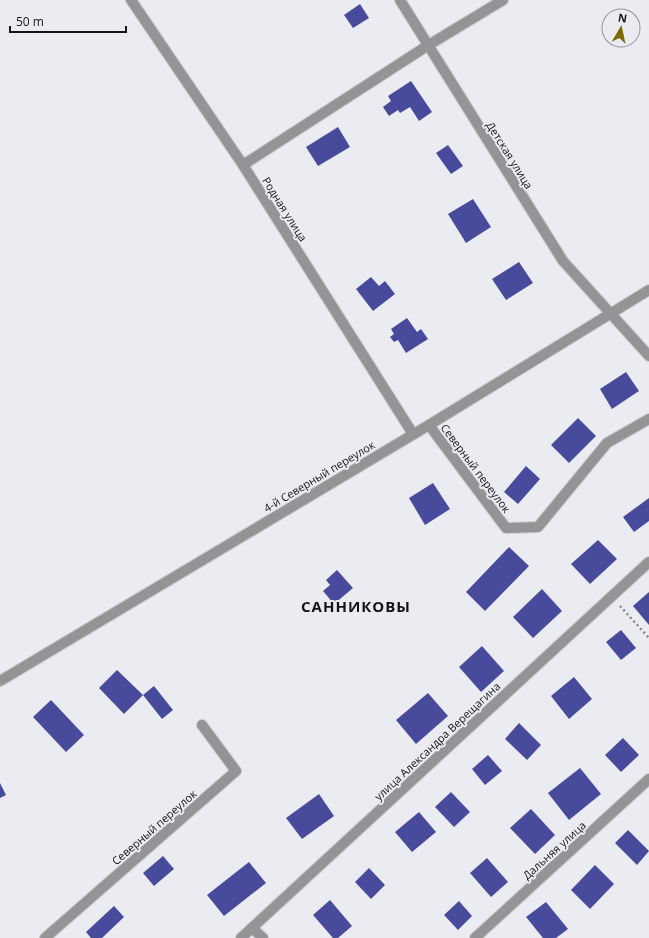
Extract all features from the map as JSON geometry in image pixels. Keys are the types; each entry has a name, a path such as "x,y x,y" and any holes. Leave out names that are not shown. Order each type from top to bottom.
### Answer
{"street":[{"name":"Родная улица","path":"131,0 243,165 413,434"},
{"name":"Детская улица","path":"400,0 427,46 563,261 611,315"},
{"path":"243,165 427,46 502,0"},
{"name":"4-й Северный переулок","path":"0,681 429,425 611,315 649,290"},
{"path":"611,315 649,356"},
{"name":"Северный переулок","path":"429,425 506,528 538,527 607,443 649,419"},
{"name":"улица Александра Верещагина","path":"241,938 649,562"},
{"name":"Северный переулок","path":"45,938 236,770 202,725"},
{"name":"Дальняя улица","path":"475,938 649,779"},
{"path":"252,928 263,938"}],"path":[{"path":"611,597 649,638"}],"building":[{"path":"360,4 369,18 353,28 344,15"},
{"path":"411,81 432,112 419,121 410,107 400,113 398,110 389,116 383,107 391,101 388,96"},
{"path":"338,127 350,147 318,166 306,147"},
{"path":"448,145 463,166 451,174 436,153"},
{"path":"473,199 491,227 466,243 448,214"},
{"path":"519,262 533,283 506,300 492,279"},
{"path":"371,277 379,286 385,281 395,294 373,311 356,289"},
{"path":"407,318 417,332 421,329 428,339 406,353 398,340 394,342 390,337 394,334 391,329"},
{"path":"626,372 639,391 612,409 600,389"},
{"path":"578,418 596,436 569,463 551,445"},
{"path":"526,466 540,479 518,504 504,492"},
{"path":"433,483 450,509 425,525 409,498"},
{"path":"649,498 649,521 634,532 623,517"},
{"path":"598,540 617,559 590,584 571,564"},
{"path":"509,547 529,566 485,611 466,592"},
{"path":"337,570 353,588 334,604 323,591 330,585 326,580"},
{"path":"542,589 562,611 533,638 513,617"},
{"path":"649,592 649,625 633,606"},
{"path":"621,630 636,648 621,660 606,642"},
{"path":"482,646 504,671 481,692 459,667"},
{"path":"117,670 143,695 124,714 99,688"},
{"path":"574,677 592,699 569,719 551,696"},
{"path":"154,686 173,710 162,719 143,695"},
{"path":"428,693 448,716 416,744 396,720"},
{"path":"51,700 84,735 66,752 33,717"},
{"path":"519,723 541,745 527,760 505,739"},
{"path":"623,738 639,755 621,772 605,755"},
{"path":"488,755 502,771 485,785 472,769"},
{"path":"580,768 601,794 569,820 548,793"},
{"path":"0,783 6,795 0,798"},
{"path":"451,792 470,812 454,827 435,807"},
{"path":"319,794 334,816 302,839 286,818"},
{"path":"531,809 555,835 535,854 510,828"},
{"path":"419,812 436,832 412,852 395,832"},
{"path":"628,830 649,851 637,865 615,843"},
{"path":"163,856 174,869 154,886 143,873"},
{"path":"487,858 508,882 491,897 470,873"},
{"path":"249,862 266,883 224,916 207,895"},
{"path":"595,865 614,884 590,909 571,890"},
{"path":"369,868 385,885 371,899 355,882"},
{"path":"330,900 352,926 338,938 333,938 313,915"},
{"path":"459,901 472,916 458,930 444,915"},
{"path":"546,902 568,929 556,938 543,938 526,917"},
{"path":"114,906 124,917 102,938 91,938 86,932"}],"district":[{"name":"САННИКОВЫ","path":"356,606"}]}
